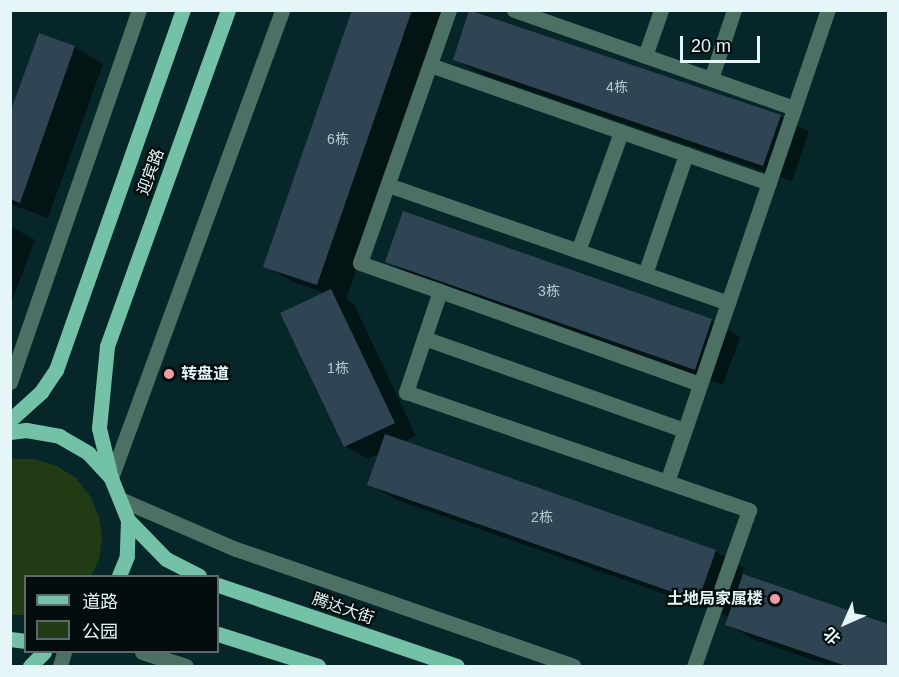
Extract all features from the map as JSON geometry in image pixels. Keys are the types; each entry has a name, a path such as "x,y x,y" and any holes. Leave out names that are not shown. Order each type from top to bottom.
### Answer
{"main road":[{"name":"迎宾路","path":"10,420 41,392 56,370 183,10"},
{"name":"迎宾路","path":"111,478 99,428 107,346 228,10"},
{"path":"10,432 26,430 59,436 88,453 111,478 122,500 128,520 127,556 119,575"},
{"path":"128,520 166,559 197,575"},
{"name":"腾达大街","path":"219,585 457,666"},
{"path":"219,634 318,666"},
{"path":"30,666 42,653"}],"street":[{"path":"10,382 140,10"},
{"path":"111,478 282,10"},
{"path":"449,10 360,263 700,384"},
{"path":"514,10 794,108"},
{"path":"645,56 661,10"},
{"path":"711,79 734,10"},
{"path":"667,482 828,10"},
{"path":"430,64 769,183"},
{"path":"578,251 621,132"},
{"path":"645,274 686,154"},
{"path":"388,185 728,303"},
{"path":"440,291 406,392 749,510 694,666"},
{"path":"424,338 684,430"},
{"path":"122,500 236,549 573,666"},
{"path":"148,653 186,666"}],"green space":[{"path":"11,459 35,459 57,466 76,478 90,496 99,516 102,538 99,560 92,575 24,575 24,615 11,615"}],"building":[{"path":"352,10 412,10 317,285 263,267"},
{"path":"469,10 781,115 763,166 453,60"},
{"path":"39,33 75,46 20,203 10,199 10,113"},
{"path":"403,211 712,319 695,370 385,262"},
{"path":"331,289 395,423 344,447 280,313"},
{"path":"385,434 716,550 698,601 367,485"},
{"name":"土地局家属楼","path":"743,574 888,624 888,666 846,666 725,625"}],"place":[{"name":"转盘道","path":"169,374"},
{"name":"土地局家属楼","path":"775,599"}]}
